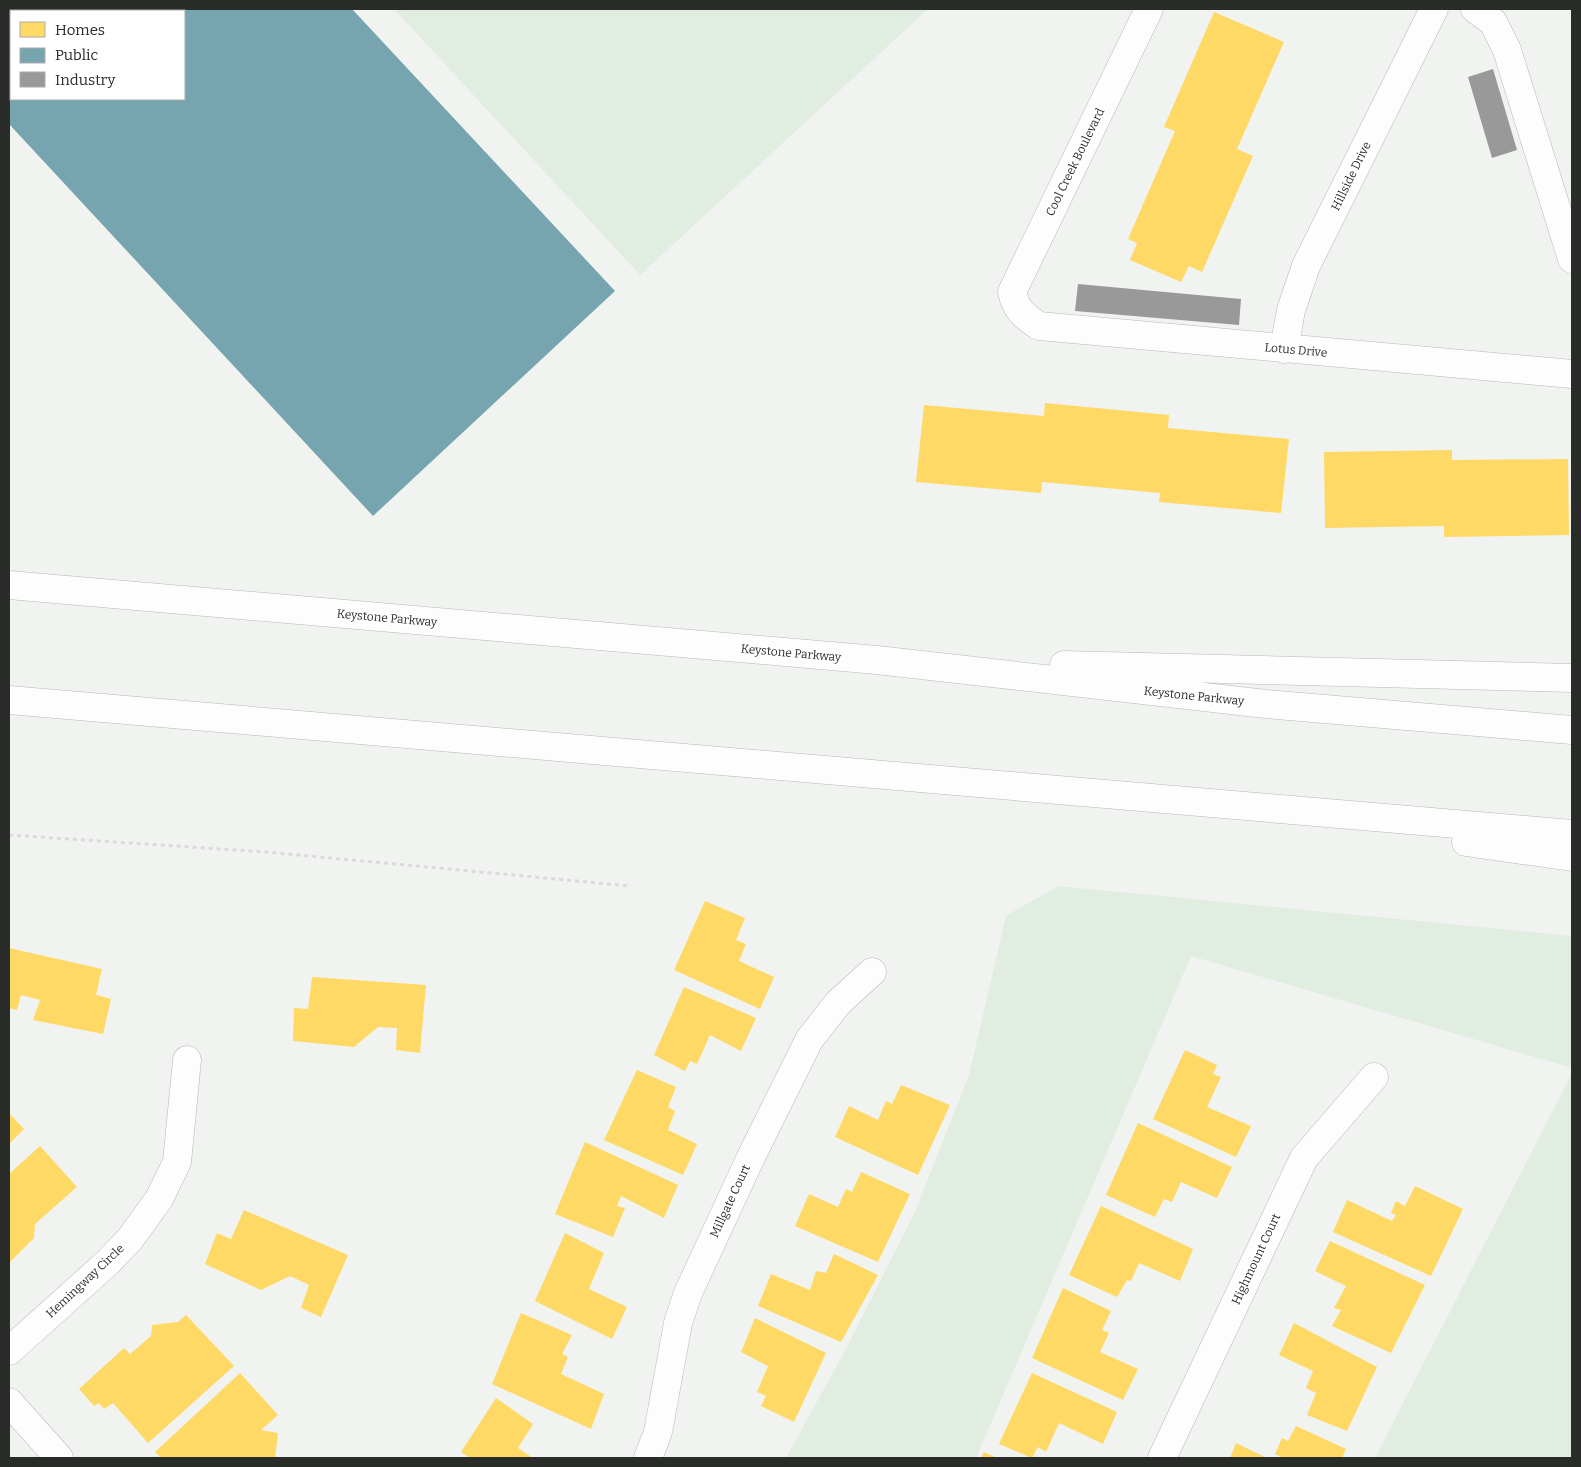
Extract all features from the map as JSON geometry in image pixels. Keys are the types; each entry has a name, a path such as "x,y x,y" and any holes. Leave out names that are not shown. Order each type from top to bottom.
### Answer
{"main road":[{"name":"Cool Creek Boulevard","path":"1023,315 1015,304 1012,292 1149,9"},
{"name":"Hillside Drive","path":"1284,350 1291,310 1306,266 1434,9"},
{"path":"1475,9 1493,22 1507,50 1572,259"},
{"name":"Lotus Drive","path":"1023,315 1039,326 1284,350 1572,374"},
{"name":"Keystone Parkway","path":"9,585 877,660 1266,704 1572,730"},
{"path":"877,660 1572,678"},
{"path":"9,700 1572,834"},
{"path":"9,704 101,708"},
{"path":"1125,796 1572,857"},
{"name":"Millgate Court","path":"648,1458 658,1432 678,1322 688,1293 751,1157 809,1040 838,1003 872,972"},
{"name":"Hemingway Circle","path":"9,1351 130,1239 159,1199 177,1162 186,1060"},
{"name":"Highmount Court","path":"1162,1458 1304,1158 1374,1077"},
{"path":"9,1402 58,1458"}],"path":[{"path":"9,835 266,852 631,886"}],"shaded area":[{"path":"394,9 928,9 640,275"},
{"path":"1058,886 1572,936 1572,1068 1191,956 976,1458 786,1458 847,1347 915,1212 969,1075 1006,916"},
{"path":"1572,1073 1572,1458 1375,1458"}],"building: Homes":[{"path":"1214,12 1284,42 1237,149 1253,156 1202,272 1189,266 1181,282 1130,260 1137,243 1128,239 1175,131 1164,127"},
{"path":"1045,403 1169,415 1168,428 1289,439 1281,513 1159,502 1160,493 1042,482 1041,493 916,482 924,405 1044,416"},
{"path":"1452,450 1452,460 1568,459 1569,535 1444,537 1444,526 1325,528 1324,452"},
{"path":"705,901 745,918 736,940 746,944 739,961 774,977 760,1009 674,970"},
{"path":"9,948 102,969 96,995 111,999 103,1034 33,1020 40,1000 21,995 17,1010 9,1008"},
{"path":"312,977 426,985 420,1053 396,1050 397,1028 378,1027 354,1047 293,1041 294,1008 308,1009"},
{"path":"684,987 756,1018 741,1051 710,1035 697,1064 690,1061 685,1071 654,1055"},
{"path":"1185,1050 1217,1065 1213,1074 1221,1077 1207,1107 1251,1126 1236,1157 1153,1119"},
{"path":"637,1070 676,1087 668,1107 675,1111 668,1130 697,1144 683,1175 604,1140"},
{"path":"901,1085 950,1105 918,1175 835,1137 849,1106 878,1120 886,1101 892,1104"},
{"path":"9,1113 24,1129 9,1144"},
{"path":"1138,1123 1232,1167 1217,1198 1181,1182 1172,1202 1164,1199 1155,1217 1106,1195"},
{"path":"585,1142 678,1185 664,1218 621,1196 617,1206 625,1208 613,1237 555,1214"},
{"path":"40,1146 77,1187 35,1224 34,1238 9,1263 9,1174"},
{"path":"861,1172 910,1194 878,1262 795,1226 809,1194 838,1207 846,1189 852,1192"},
{"path":"1415,1186 1463,1209 1431,1276 1333,1232 1347,1200 1392,1221 1396,1215 1391,1213 1396,1201 1405,1206"},
{"path":"1101,1206 1193,1249 1180,1281 1139,1263 1131,1281 1127,1280 1117,1297 1069,1275"},
{"path":"244,1210 348,1255 321,1317 301,1308 309,1285 290,1276 261,1290 205,1264 217,1233 231,1239"},
{"path":"565,1233 604,1253 589,1289 627,1307 612,1339 535,1301"},
{"path":"1330,1241 1425,1285 1391,1353 1332,1326 1341,1310 1334,1308 1346,1286 1315,1271"},
{"path":"834,1254 878,1275 841,1342 758,1306 771,1274 810,1290 816,1271 826,1273"},
{"path":"1063,1288 1111,1311 1102,1330 1109,1333 1100,1352 1138,1369 1123,1400 1032,1358"},
{"path":"521,1313 572,1335 562,1354 568,1357 561,1374 604,1394 591,1429 492,1384"},
{"path":"186,1315 234,1366 148,1443 113,1403 104,1409 99,1403 94,1406 79,1389 124,1348 130,1354 151,1336 152,1325 178,1322"},
{"path":"755,1318 826,1353 794,1422 761,1406 766,1396 757,1392 768,1366 741,1352"},
{"path":"1294,1323 1377,1367 1347,1431 1307,1415 1316,1393 1306,1388 1313,1371 1279,1355"},
{"path":"240,1373 278,1415 261,1430 278,1433 275,1458 161,1458 155,1452"},
{"path":"1032,1373 1117,1412 1103,1444 1059,1423 1046,1452 1038,1447 1032,1458 999,1444"},
{"path":"496,1398 533,1424 518,1448 533,1458 470,1458 461,1452"},
{"path":"1296,1426 1346,1449 1342,1458 1283,1458 1275,1454 1282,1438 1288,1441"},
{"path":"1236,1443 1267,1458 1230,1458"},
{"path":"984,1452 997,1458 981,1458"}],"building: Public":[{"path":"9,9 352,9 615,291 373,516 9,124"}],"building: Industry":[{"path":"1493,69 1517,150 1492,158 1468,77"},
{"path":"1078,284 1241,299 1239,325 1075,311"}]}
